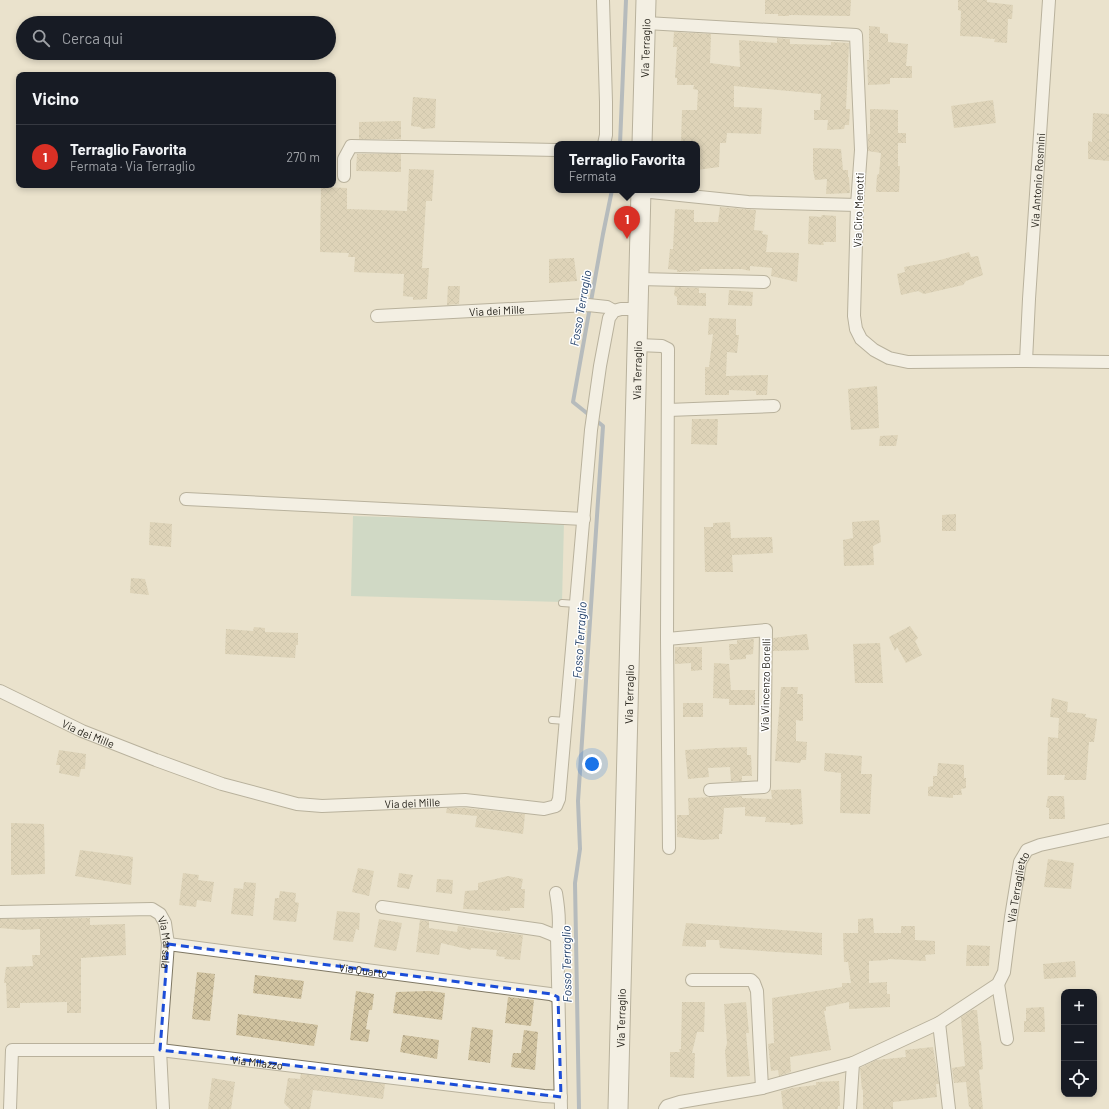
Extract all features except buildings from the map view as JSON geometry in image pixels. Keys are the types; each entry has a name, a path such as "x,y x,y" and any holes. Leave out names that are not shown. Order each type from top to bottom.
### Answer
{"main road":[{"name":"Via Terraglio","path":"642,141 646,0"},
{"name":"Via Terraglio","path":"618,1109 641,193"}],"street":[{"path":"603,0 606,102 605,141"},
{"name":"Via Antonio Rosmini","path":"1026,361 1049,0"},
{"name":"Via Ciro Menotti","path":"646,23 856,35 861,150 854,316 856,329 861,339 874,350 889,358 908,362 1109,362"},
{"path":"344,176 344,159 351,146 554,150"},
{"path":"660,193 748,202 858,204"},
{"path":"639,279 764,282"},
{"name":"Via dei Mille","path":"377,316 588,305 607,307 614,311"},
{"name":"Via dei Mille","path":"0,691 82,731 156,760 222,784 297,804 322,806 465,800 544,809 553,808 560,799 591,430 600,366 609,318 614,311 621,309 638,309"},
{"path":"638,346 662,346 668,349 667,639 669,848"},
{"path":"668,410 774,406"},
{"path":"186,499 584,519"},
{"name":"Via Vincenzo Borelli","path":"667,639 766,630 764,787 710,790"},
{"name":"Via Terraglietto","path":"1007,1039 998,984 1004,972 1010,917 1020,862 1027,850 1040,845 1109,830"},
{"path":"556,893 558,905 557,937 561,1103"},
{"path":"382,907 541,930 557,937"},
{"name":"Via Marsala","path":"0,912 152,909 160,914 165,923 168,944 160,1050 163,1109"},
{"name":"Via Quarto","path":"168,944 550,994 558,997"},
{"path":"692,980 751,980 754,983 757,991 762,1088"},
{"path":"665,1109 667,1106 680,1102 762,1088 853,1063 939,1023 998,984"},
{"path":"939,1023 949,1109"},
{"name":"Via Milazzo","path":"10,1109 12,1050 160,1050 529,1094 561,1103"},
{"path":"850,1109 853,1063"}],"lane":[{"path":"562,603 576,604"},
{"path":"552,720 566,721"}],"highlighted area":[{"path":"168,944 552,994 558,997 561,1097 160,1050"}],"green space":[{"path":"353,516 564,522 562,602 351,596"}],"waterway":[{"name":"Fosso Terraglio","path":"620,141 626,0"},
{"name":"Fosso Terraglio","path":"579,1109 575,883 580,849 578,801 603,426 573,402 611,193"}],"place":[{"name":"Terraglio Favorita","path":"627,239"}]}
